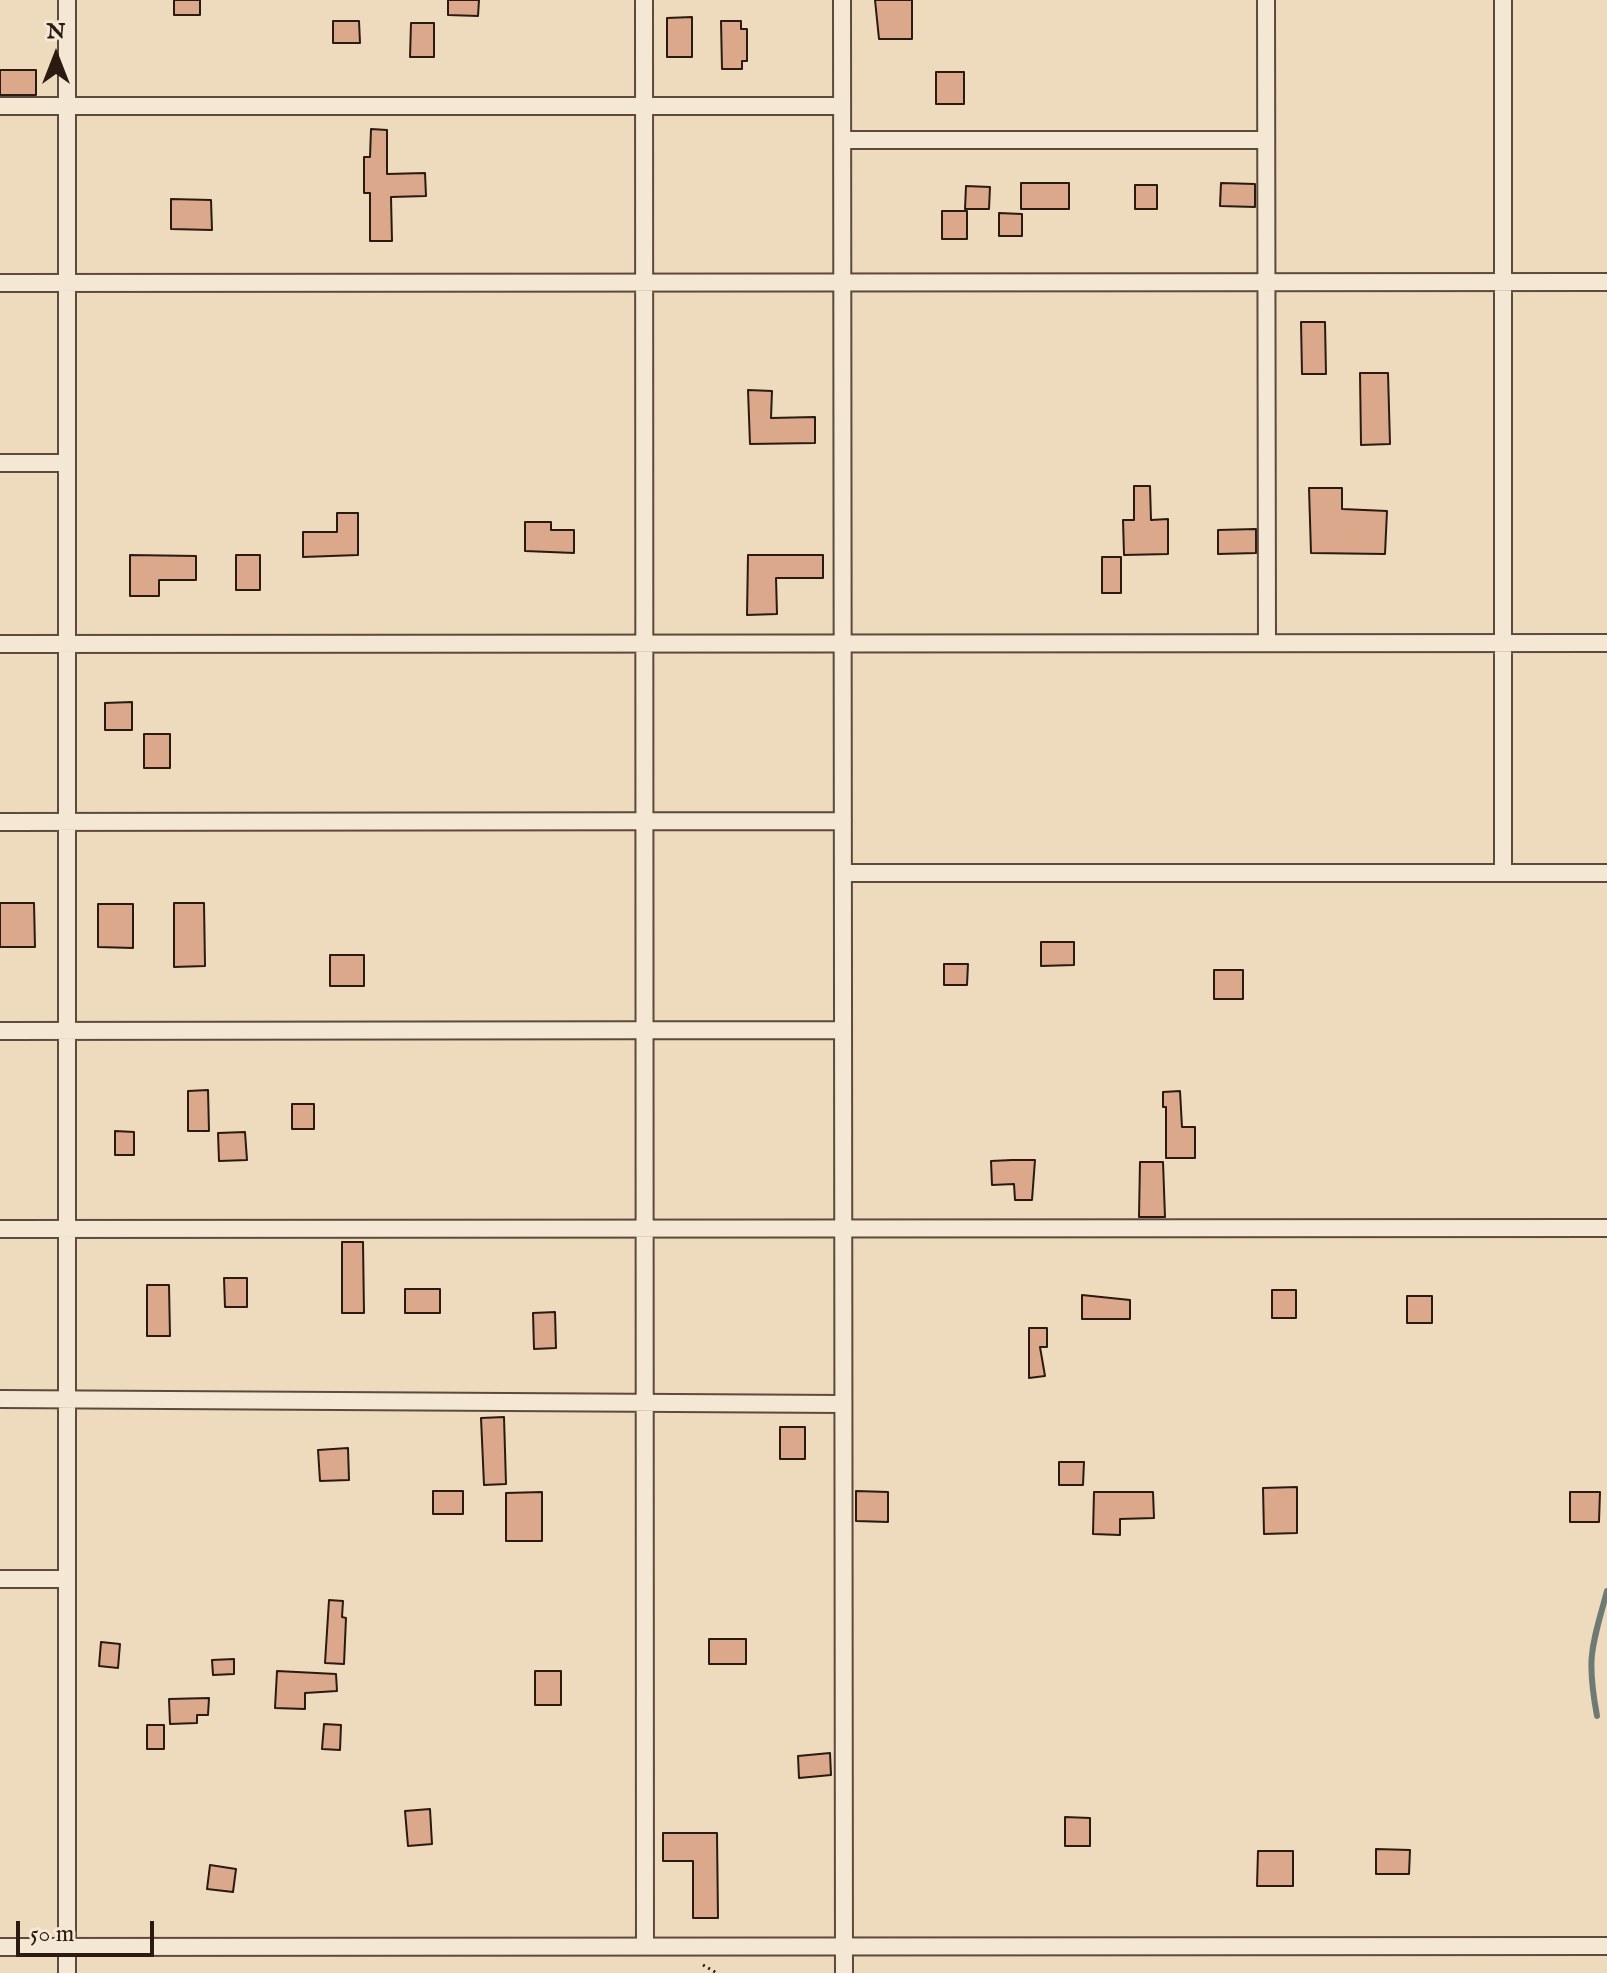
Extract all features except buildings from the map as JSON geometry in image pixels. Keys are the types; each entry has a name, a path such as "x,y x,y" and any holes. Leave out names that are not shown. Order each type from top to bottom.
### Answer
{"street":[{"path":"67,0 67,1973"},
{"path":"644,0 645,1946"},
{"path":"842,0 844,1973"},
{"path":"1266,0 1267,643"},
{"path":"1503,0 1503,873"},
{"path":"0,106 842,106"},
{"path":"843,140 1266,140"},
{"path":"0,283 1607,282"},
{"path":"0,463 67,463"},
{"path":"0,644 1607,643"},
{"path":"0,822 843,821"},
{"path":"843,873 1607,873"},
{"path":"0,1031 843,1030"},
{"path":"0,1229 1607,1228"},
{"path":"0,1399 843,1404"},
{"path":"0,1579 67,1579"},
{"path":"0,1947 1607,1946"}],"waterway":[{"path":"1597,1716 1592,1652 1607,1591"}]}
